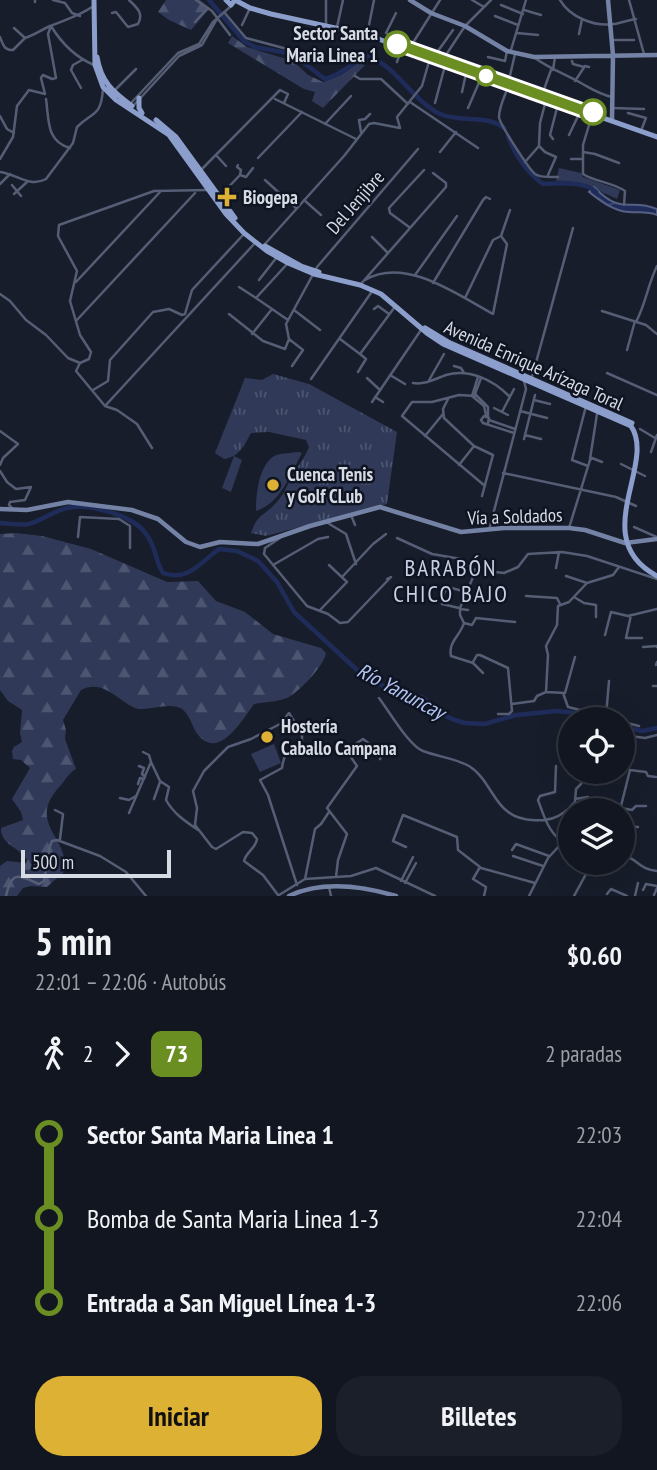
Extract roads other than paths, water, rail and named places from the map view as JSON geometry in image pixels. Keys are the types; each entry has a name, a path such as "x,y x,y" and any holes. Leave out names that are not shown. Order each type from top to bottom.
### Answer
{"main road":[{"name":"Avenida Enrique Arízaga Toral","path":"95,2 94,65 104,85 116,100 172,133 210,189 263,247 288,263 315,273 363,283 388,296 423,328"},
{"path":"231,2 367,35 657,135"},
{"name":"Avenida Enrique Arízaga Toral","path":"95,40 104,85 169,135 244,233 255,243 315,273"},
{"path":"139,98 142,113"},
{"path":"612,119 657,135"},
{"name":"Avenida Enrique Arízaga Toral","path":"363,283 396,305 443,344 601,411 636,429 646,444 650,458"},
{"name":"Avenida Enrique Arízaga Toral","path":"530,381 586,406 627,420 640,429 646,439 650,458"},
{"path":"644,486 650,458"},
{"path":"632,544 641,497 632,524 632,544 640,563 657,575"}],"street":[{"path":"53,0 65,3 72,13 80,16"},
{"path":"112,13 116,12 130,27 138,24 142,17 129,0"},
{"path":"196,0 208,8 230,35"},
{"path":"326,0 327,25"},
{"path":"337,27 342,0"},
{"path":"367,35 374,0"},
{"path":"412,0 431,13 465,26 511,52 534,57 657,55"},
{"path":"397,62 403,47 440,0"},
{"path":"472,0 484,7"},
{"path":"435,103 444,62 465,26 491,0"},
{"path":"526,0 511,52 508,84 499,120 525,162 537,175 558,177"},
{"path":"560,0 569,12 582,19 611,25 636,19"},
{"path":"608,0 613,55 612,119"},
{"path":"629,0 644,55"},
{"path":"0,37 4,48 13,50 24,38 80,16 95,2"},
{"path":"130,107 178,53 199,44 231,2"},
{"path":"501,5 541,15"},
{"path":"195,22 208,8"},
{"path":"242,25 250,8"},
{"path":"223,13 246,38 291,50 301,57"},
{"path":"396,13 386,33 398,39 403,47"},
{"path":"495,16 519,25"},
{"path":"130,107 181,54 202,45 218,19"},
{"path":"579,34 582,19"},
{"path":"51,26 62,42 82,60 94,65"},
{"path":"0,159 14,133 18,103 29,90 45,93 41,78 43,75 56,78 48,34 51,26"},
{"path":"14,28 24,38"},
{"path":"263,247 369,124 400,128 397,117 417,94 425,80 432,57 453,30"},
{"path":"517,33 538,35"},
{"path":"612,40 634,40"},
{"path":"488,57 505,61 511,52"},
{"path":"525,162 539,146 544,96 555,56"},
{"path":"534,57 593,92 612,97"},
{"path":"81,88 71,70 73,65 82,60"},
{"path":"572,61 573,64 589,68"},
{"path":"575,81 584,67"},
{"path":"113,92 136,69"},
{"path":"462,92 467,69"},
{"path":"468,108 482,74"},
{"path":"355,76 381,79 478,148"},
{"path":"0,172 27,182 35,183 47,179 73,143 77,127 98,110 104,85"},
{"path":"200,171 280,90 288,95 284,103"},
{"path":"325,124 351,96"},
{"path":"273,98 356,139"},
{"path":"46,99 52,138 61,146 70,148"},
{"path":"552,139 550,135 559,101"},
{"path":"612,108 644,109"},
{"path":"569,135 583,109"},
{"path":"258,158 302,112"},
{"path":"593,113 584,138 585,176 610,183 625,191 624,205"},
{"path":"628,113 646,118 642,128"},
{"path":"361,132 359,120 370,114"},
{"path":"0,116 7,129 14,133"},
{"path":"440,152 456,132"},
{"path":"539,146 556,157 547,176"},
{"name":"Del Jenjibre","path":"288,320 315,273 418,149"},
{"path":"583,152 596,153 619,163"},
{"path":"216,155 226,166"},
{"path":"571,159 583,159"},
{"path":"219,198 240,175 238,165"},
{"path":"240,175 246,177 253,168"},
{"path":"409,228 390,212 389,208 424,170"},
{"path":"363,283 446,187 446,183 433,173"},
{"path":"0,184 10,174"},
{"path":"265,180 296,208"},
{"path":"14,194 27,182"},
{"path":"12,185 21,196"},
{"path":"0,294 10,301 26,320 47,335 68,358 80,363 88,361 91,352 81,337 69,301 76,282 76,266 58,236 59,225 155,191 196,192 210,189"},
{"path":"76,282 160,191"},
{"path":"76,321 196,192"},
{"path":"433,283 483,200 486,197 490,199"},
{"path":"304,200 321,215"},
{"path":"465,299 494,240 501,236 510,210"},
{"path":"415,275 457,216"},
{"path":"489,530 519,411 573,228"},
{"path":"93,390 108,381 110,360 153,312 169,309 186,314 192,290 244,233"},
{"path":"363,283 381,274 415,275 493,314 507,244 501,236"},
{"path":"372,237 388,252"},
{"path":"105,406 255,243"},
{"path":"259,280 277,257"},
{"path":"256,298 288,263"},
{"path":"627,350 657,266"},
{"path":"239,287 288,320 286,326 289,339 303,350 292,366"},
{"path":"311,379 373,290"},
{"path":"360,354 396,305"},
{"path":"374,309 378,306 389,314"},
{"path":"252,334 272,309"},
{"path":"295,310 320,330"},
{"path":"602,311 636,321 657,334"},
{"path":"229,314 265,342 284,349 289,339"},
{"path":"372,402 423,328"},
{"path":"339,339 366,359 358,372"},
{"path":"428,382 444,354"},
{"path":"80,363 76,370 105,406 117,410 134,422 152,448"},
{"path":"454,366 461,368 464,373"},
{"path":"413,383 464,373 495,384 509,396"},
{"path":"607,373 657,395"},
{"path":"390,375 405,384"},
{"path":"474,396 480,377"},
{"path":"367,379 380,390"},
{"path":"526,390 530,381"},
{"path":"502,412 514,389"},
{"path":"485,486 403,418 405,410 412,402 474,396 484,406 488,419 514,431"},
{"path":"376,397 383,402"},
{"path":"451,397 444,405 444,418 474,446 493,456 482,496"},
{"path":"541,439 524,437 535,398 550,404"},
{"path":"586,406 572,460 588,466"},
{"path":"494,408 508,415"},
{"path":"519,411 547,418"},
{"path":"569,528 590,459 593,428 601,411"},
{"path":"425,436 443,414"},
{"path":"640,429 656,437 650,458"},
{"path":"0,431 18,444 3,458 0,465"},
{"path":"459,465 474,446"},
{"path":"590,459 602,462"},
{"path":"621,464 647,475"},
{"path":"0,471 16,489 31,487 25,500 10,502 9,505 14,510"},
{"path":"503,473 616,498 636,506"},
{"name":"Vía a Soldados","path":"0,509 35,509 68,502 119,514 132,510 158,519 178,537 195,547 220,542 250,545 351,515 385,508 453,531 470,533 569,528 632,544"},
{"path":"78,537 80,517 119,514 130,526 130,548"},
{"path":"351,515 355,525"},
{"path":"326,522 346,534 356,564"},
{"path":"634,527 657,538"},
{"path":"286,534 264,548 264,554 306,605 340,623 345,623 387,579"},
{"path":"342,577 386,534"},
{"path":"273,565 318,539 328,537"},
{"path":"397,538 432,554 461,559 467,568 476,570 503,573 520,566 528,554 559,552 587,556 657,575"},
{"path":"632,544 657,538"},
{"path":"556,568 559,552"},
{"path":"320,611 346,584 329,565"},
{"path":"546,692 546,646 557,625 557,610 587,583 613,575 619,566"},
{"path":"476,570 460,609 464,623 461,633 451,644 450,654 473,663 482,673"},
{"path":"566,576 587,583"},
{"path":"466,592 448,587 442,604 468,610"},
{"path":"526,596 551,597 558,599 561,604"},
{"path":"574,597 584,603 596,605 596,617"},
{"path":"605,635 611,612 631,615 657,609"},
{"path":"631,615 626,638 642,638"},
{"path":"464,623 472,625 476,618 514,622"},
{"path":"643,647 657,647"},
{"path":"473,663 477,655 480,655 508,668 512,713 498,714"},
{"path":"572,707 568,706 563,693 575,657"},
{"path":"607,707 610,681"},
{"path":"512,704 534,701 537,696 546,692 563,693"},
{"path":"379,698 393,722 417,748 424,752 448,756 471,768 486,782 507,812 532,820 544,820 558,815"},
{"path":"297,885 268,795 260,780 282,768 287,753 302,741 299,729 289,713 286,714 285,722 228,747 198,779 193,791 197,808 195,824 212,847 216,849 243,832 253,834 257,844 244,861 263,875 278,896 297,885 305,879 351,876 376,868 435,896"},
{"path":"635,725 639,726"},
{"path":"635,737 645,738 657,735"},
{"path":"336,877 338,860 347,834 329,812 328,806 357,766 356,761 346,753 347,749 363,739 382,752 380,759"},
{"path":"143,752 149,755 160,781 169,786 166,800 172,809 203,834"},
{"path":"129,813 151,762"},
{"path":"139,766 144,768 144,778"},
{"path":"556,766 555,792 538,797 544,820 558,838"},
{"path":"623,798 629,770 646,772 648,776 656,777"},
{"path":"138,784 140,778 144,778"},
{"path":"153,799 160,781"},
{"path":"120,797 129,800 136,796"},
{"path":"582,798 588,797"},
{"path":"635,807 646,806"},
{"path":"55,810 63,814 60,840"},
{"path":"305,879 315,829 329,812"},
{"path":"406,847 393,841 404,814 457,837 458,850 480,867 535,883"},
{"path":"6,896 14,876 39,884 44,881 50,846 54,840 100,856 126,872 146,896"},
{"path":"512,850 516,844 550,856"},
{"path":"529,896 543,866 558,847"},
{"path":"513,856 543,866"},
{"path":"403,882 413,857"},
{"path":"635,860 644,869 657,871"},
{"path":"403,882 416,863"},
{"path":"480,867 473,878 486,887 484,896"},
{"path":"574,896 585,875"},
{"path":"635,896 638,883"},
{"path":"643,890 646,884 657,887 654,895"},
{"path":"289,896 341,886 371,889 396,896"},
{"path":"329,887 331,896"},
{"path":"607,894 611,889 627,896"}],"water":[{"path":"594,187 619,204 657,209 657,215 612,208 589,192"}],"waterway":[{"path":"209,0 244,41 255,47 292,54 325,79 368,56 388,68 421,101 440,114 490,121 504,128"},
{"path":"508,136 522,163 543,184 579,184 596,192"},
{"name":"Río Yanuncay","path":"0,523 29,524 62,509 76,507 110,512 140,527 152,543 163,573 172,575 187,573 219,549 237,551 258,561 277,582 294,612 356,669 388,689 422,697 442,714 465,723 485,724 516,715 558,711"},
{"name":"Río Yanuncay","path":"635,730 657,728"}],"place":[{"name":"Sector Santa Maria Linea 1","path":"397,44"},
{"name":"Biogepa","path":"227,197"},
{"name":"Cuenca Tenis y Golf CLub","path":"273,485"},
{"name":"Hostería Caballo Campana","path":"267,737"}],"district":[{"name":"BARABÓN CHICO BAJO","path":"451,580"}]}
